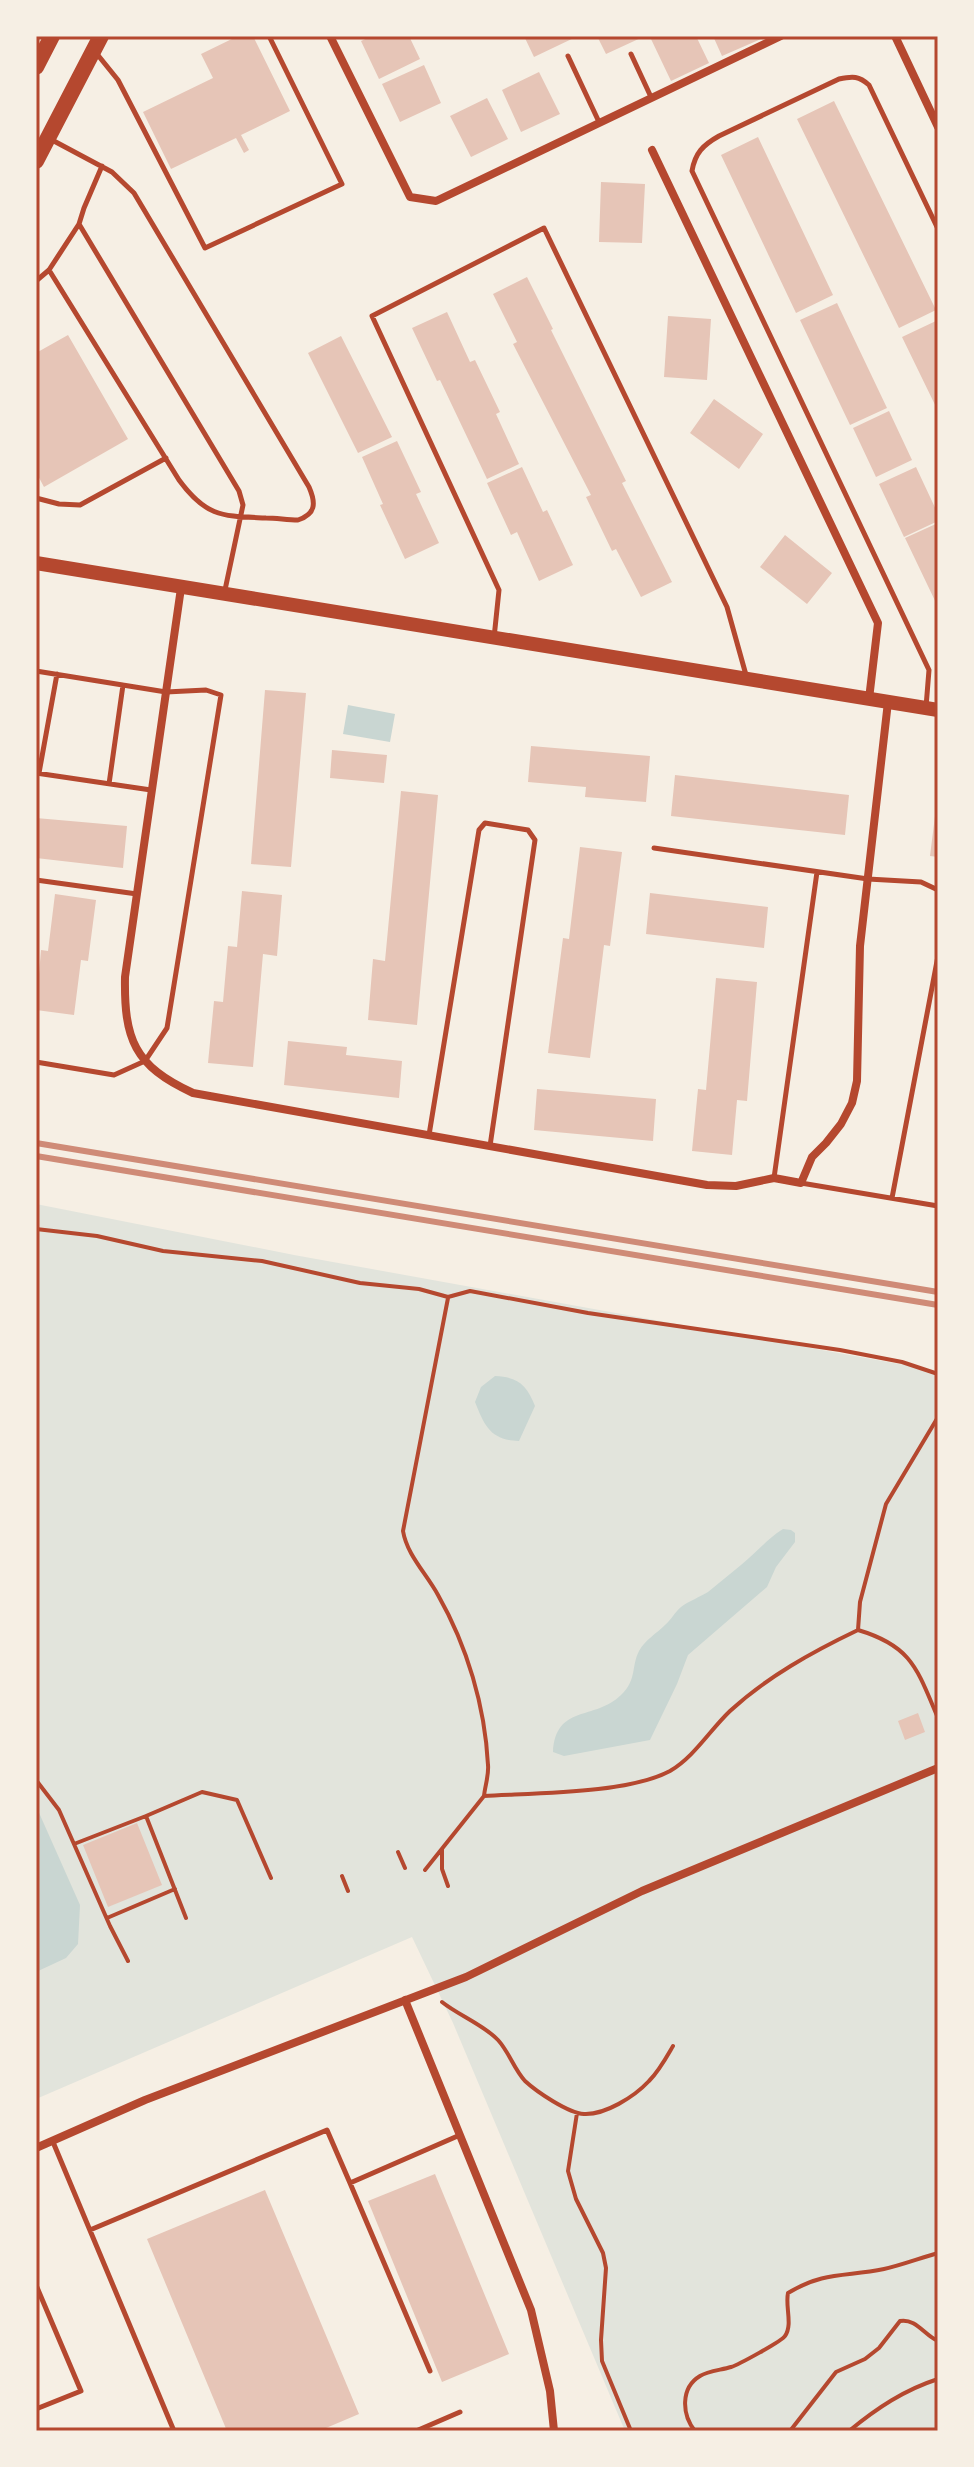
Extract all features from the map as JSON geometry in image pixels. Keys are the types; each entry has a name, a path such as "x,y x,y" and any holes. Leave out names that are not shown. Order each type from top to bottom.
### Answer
{"main road":[{"path":"36,67 52,36"},
{"path":"36,161 97,43"},
{"path":"36,563 932,709"}],"street":[{"path":"330,36 410,197 436,201 780,36"},
{"path":"895,36 938,127"},
{"path":"652,150 878,623 869,699"},
{"path":"181,588 125,977 128,1029 145,1061 157,1073 193,1093 707,1185 736,1186 774,1178 801,1183 812,1157 841,1124 852,1103 857,1081 859,957 888,702"},
{"path":"36,2148 145,2100 466,1977 642,1891 938,1768"},
{"path":"405,2000 531,2310 550,2391 554,2431"}],"lane":[{"path":"97,43 205,248 342,184 269,36"},
{"path":"631,54 651,97"},
{"path":"568,56 599,122"},
{"path":"932,709 929,670 692,171 694,159 706,143 719,136 839,79 861,78 869,85 938,229"},
{"path":"48,138 102,165 123,180 134,193 314,499 308,516 298,520 241,518 219,514 198,501 179,480 49,270"},
{"path":"36,281 49,270 79,224 102,165"},
{"path":"79,224 239,491 243,505 224,595"},
{"path":"494,639 499,590 372,316 544,228 727,607 747,679"},
{"path":"36,498 80,505 166,458"},
{"path":"36,671 166,692 206,690 221,695 167,1028 145,1061 114,1075 36,1062"},
{"path":"57,674 37,773 152,790"},
{"path":"109,784 123,685"},
{"path":"429,1135 479,830 485,823 528,830 535,840 490,1146"},
{"path":"654,848 868,879 921,882 938,890"},
{"path":"774,1178 817,872"},
{"path":"36,880 137,894"},
{"path":"892,1198 938,956"},
{"path":"801,1183 938,1206"},
{"path":"90,2230 327,2130 430,2371"},
{"path":"350,2183 460,2135"},
{"path":"53,2142 174,2431"},
{"path":"36,2285 81,2391 36,2409"},
{"path":"416,2431 460,2412"}],"path":[{"path":"36,1229 97,1236 163,1251 262,1261 360,1283 419,1289 448,1297 470,1291 588,1313 840,1350 902,1362 938,1374"},
{"path":"425,1870 484,1796 488,1768 472,1673 461,1639 431,1582 405,1547 403,1531 448,1297"},
{"path":"858,1630 860,1602 886,1504 938,1417"},
{"path":"484,1796 588,1790 661,1775 672,1770 694,1751 752,1691 824,1646 858,1630 881,1637 900,1649 922,1678 938,1718"},
{"path":"36,1780 59,1810 128,1961"},
{"path":"74,1844 202,1792 237,1800 271,1878"},
{"path":"146,1816 186,1918"},
{"path":"442,1849 442,1869 448,1886"},
{"path":"398,1852 405,1868"},
{"path":"342,1876 348,1891"},
{"path":"106,1918 175,1889"},
{"path":"435,1989 441,2002 497,2039 524,2080 550,2100 577,2113 603,2110 634,2093 648,2083 673,2046"},
{"path":"577,2113 568,2171 576,2199 603,2253 606,2268 602,2361 631,2431"},
{"path":"695,2431 689,2423 684,2404 687,2391 701,2375 735,2366 784,2338 789,2328 788,2293 815,2279 883,2269 938,2253"},
{"path":"790,2431 836,2372 865,2359 879,2348 900,2321 906,2319 929,2338 938,2341"},
{"path":"849,2431 895,2398 938,2379"}],"shaded area":[{"path":"348,705 395,714 390,742 343,734"},
{"path":"36,1204 294,1255 938,1371 938,2431 625,2431 453,2023 412,1937 36,2099"},
{"path":"495,1376 510,1378 521,1384 535,1406 519,1441 495,1435 475,1402 481,1387"},
{"path":"783,1529 795,1533 795,1542 776,1567 767,1587 688,1655 650,1740 564,1756 553,1752 561,1726 621,1695 632,1679 642,1647 679,1609 708,1592"},
{"path":"36,1806 80,1905 78,1944 66,1958 36,1972"}],"building":[{"path":"238,36 253,36 290,111 241,135 249,150 244,153 236,138 171,169 143,112 213,78 201,54"},
{"path":"372,36 409,36 420,59 379,79 361,41"},
{"path":"524,36 578,36 534,57"},
{"path":"597,36 645,36 606,54"},
{"path":"658,36 696,36 709,63 671,81 651,39"},
{"path":"713,36 759,36 761,39 722,56"},
{"path":"424,65 441,103 400,122 382,84"},
{"path":"539,72 560,114 521,132 502,90"},
{"path":"487,98 508,139 471,157 450,116"},
{"path":"834,101 936,310 899,328 797,119"},
{"path":"758,137 833,295 796,313 721,155"},
{"path":"601,182 645,184 642,243 599,242"},
{"path":"527,277 626,481 622,483 672,582 641,597 616,549 612,551 586,497 591,495 513,344 517,342 493,294"},
{"path":"837,303 887,408 850,425 800,320"},
{"path":"447,312 470,362 475,360 500,412 496,414 519,464 487,479 412,328"},
{"path":"668,316 711,319 707,380 664,377"},
{"path":"938,320 938,411 902,337"},
{"path":"68,335 128,439 44,487 36,472 36,353"},
{"path":"341,336 392,437 358,453 308,353"},
{"path":"714,399 763,434 739,469 690,433"},
{"path":"889,411 912,460 876,477 853,428"},
{"path":"397,441 421,492 416,494 439,543 405,559 362,457"},
{"path":"522,467 573,565 539,581 517,532 511,535 487,483"},
{"path":"916,467 938,514 938,521 904,537 879,484"},
{"path":"938,523 938,607 905,538"},
{"path":"785,535 832,573 807,604 760,567"},
{"path":"265,690 306,693 291,867 251,864"},
{"path":"531,746 650,756 646,802 585,797 586,787 528,782"},
{"path":"332,750 387,755 384,783 330,778"},
{"path":"675,775 849,795 845,835 671,816"},
{"path":"401,791 438,795 417,1025 368,1020 373,959 385,961"},
{"path":"938,808 938,857 930,856"},
{"path":"36,818 127,826 123,868 36,858"},
{"path":"580,847 622,852 610,946 604,945 590,1058 548,1053 563,938 569,939"},
{"path":"242,891 282,895 277,956 263,954 253,1067 208,1063 214,1001 223,1002 228,946 237,947"},
{"path":"650,893 768,907 764,948 646,934"},
{"path":"55,894 96,900 88,961 81,960 74,1015 36,1010 41,950 48,951"},
{"path":"716,978 757,982 747,1101 737,1100 732,1155 692,1151 698,1089 706,1090"},
{"path":"288,1041 347,1047 346,1055 402,1061 399,1098 284,1085"},
{"path":"537,1089 656,1099 653,1141 534,1130"},
{"path":"918,1713 925,1732 905,1740 898,1721"},
{"path":"137,1823 162,1885 108,1907 83,1845"},
{"path":"435,2174 509,2354 442,2382 368,2201"},
{"path":"265,2190 359,2414 319,2431 227,2431 147,2239"}],"railway":[{"path":"36,1143 938,1292"},
{"path":"36,1156 938,1305"}]}
